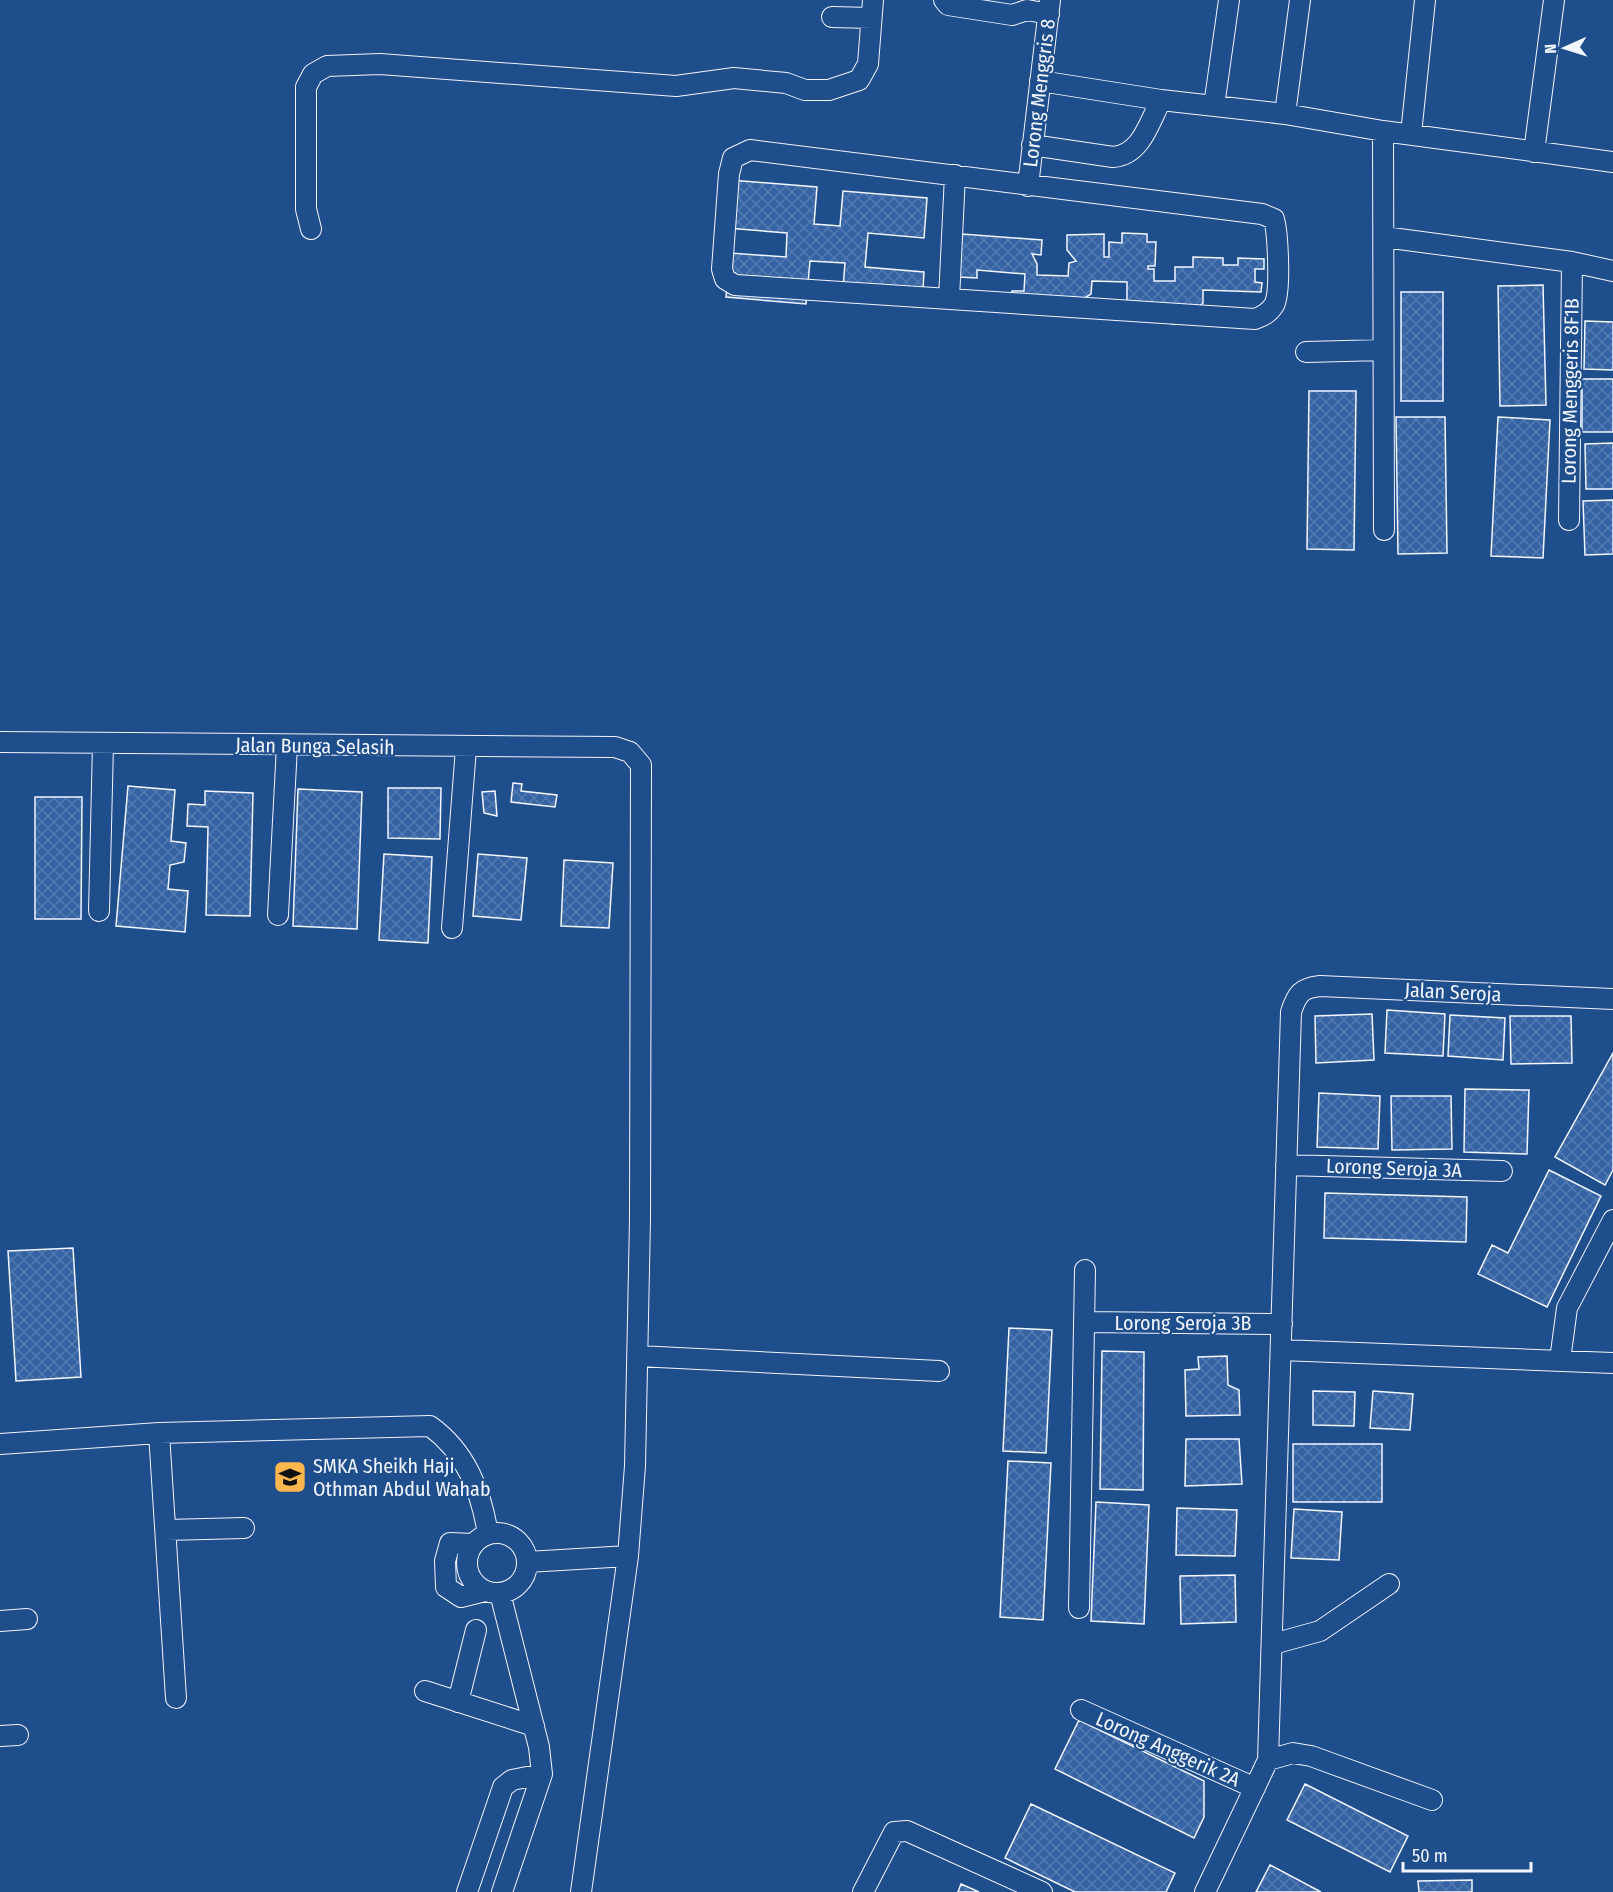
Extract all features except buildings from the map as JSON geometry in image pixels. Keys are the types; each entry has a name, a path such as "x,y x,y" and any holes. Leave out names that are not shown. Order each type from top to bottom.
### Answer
{"street":[{"path":"945,0 948,5 1012,15 1027,5 1050,7"},
{"path":"1214,106 1229,0"},
{"path":"1285,114 1300,0"},
{"path":"1412,134 1425,0"},
{"path":"1534,152 1554,0"},
{"name":"Lorong Menggris 8","path":"1028,186 1050,7"},
{"path":"311,228 306,209 306,87 313,74 327,66 380,64 676,86 734,78 786,83 805,90 829,90 859,80 868,64 872,9 832,17"},
{"path":"1041,81 1161,100 1285,114 1383,131 1613,162"},
{"path":"1032,145 1113,157 1125,156 1137,146 1161,100"},
{"path":"1383,131 1384,530"},
{"path":"750,150 955,176 1262,214 1274,219 1279,236 1275,303 1267,314 1255,319 735,285 725,279 722,269 729,174 733,158 750,150"},
{"path":"949,299 955,176"},
{"path":"1384,237 1572,261 1613,271"},
{"name":"Lorong Menggeris 8F1B","path":"1569,519 1572,261"},
{"path":"1306,352 1383,350"},
{"name":"Jalan Bunga Selasih","path":"0,742 466,748 615,747 630,752 641,765 638,1356"},
{"path":"99,911 103,744"},
{"path":"278,915 287,746"},
{"path":"452,928 466,748"},
{"name":"Jalan Seroja","path":"1286,1165 1291,1012 1297,995 1306,987 1613,999"},
{"path":"1205,1892 1268,1760 1286,1165"},
{"name":"Lorong Seroja 3A","path":"1286,1165 1503,1171"},
{"path":"1560,1360 1567,1308 1613,1220"},
{"path":"1079,1608 1085,1270"},
{"name":"Lorong Seroja 3B","path":"1084,1322 1282,1324"},
{"path":"1281,1350 1613,1363"},
{"path":"581,1892 628,1556 638,1356 939,1371"},
{"path":"0,1444 159,1433 430,1426 443,1436 462,1459 483,1500 481,1539 467,1561 471,1579 493,1592 534,1726 542,1773 502,1892"},
{"path":"159,1433 176,1698"},
{"path":"166,1530 244,1528"},
{"path":"502,1533 514,1538 524,1548 527,1562 524,1576 514,1588 461,1597 446,1587 445,1561 450,1543 481,1539 502,1533"},
{"path":"527,1562 628,1556"},
{"path":"1273,1644 1320,1631 1389,1584"},
{"path":"0,1621 27,1619"},
{"path":"458,1702 476,1630"},
{"path":"425,1691 534,1726"},
{"name":"Lorong Anggerik 2A","path":"1081,1710 1255,1788"},
{"path":"1268,1760 1293,1754 1311,1756 1432,1800"},
{"path":"467,1892 503,1787 512,1780 542,1773"},
{"path":"863,1892 894,1832 907,1831 1042,1892"}],"place":[{"name":"SMKA Sheikh Haji Othman Abdul Wahab","path":"290,1477"}]}
